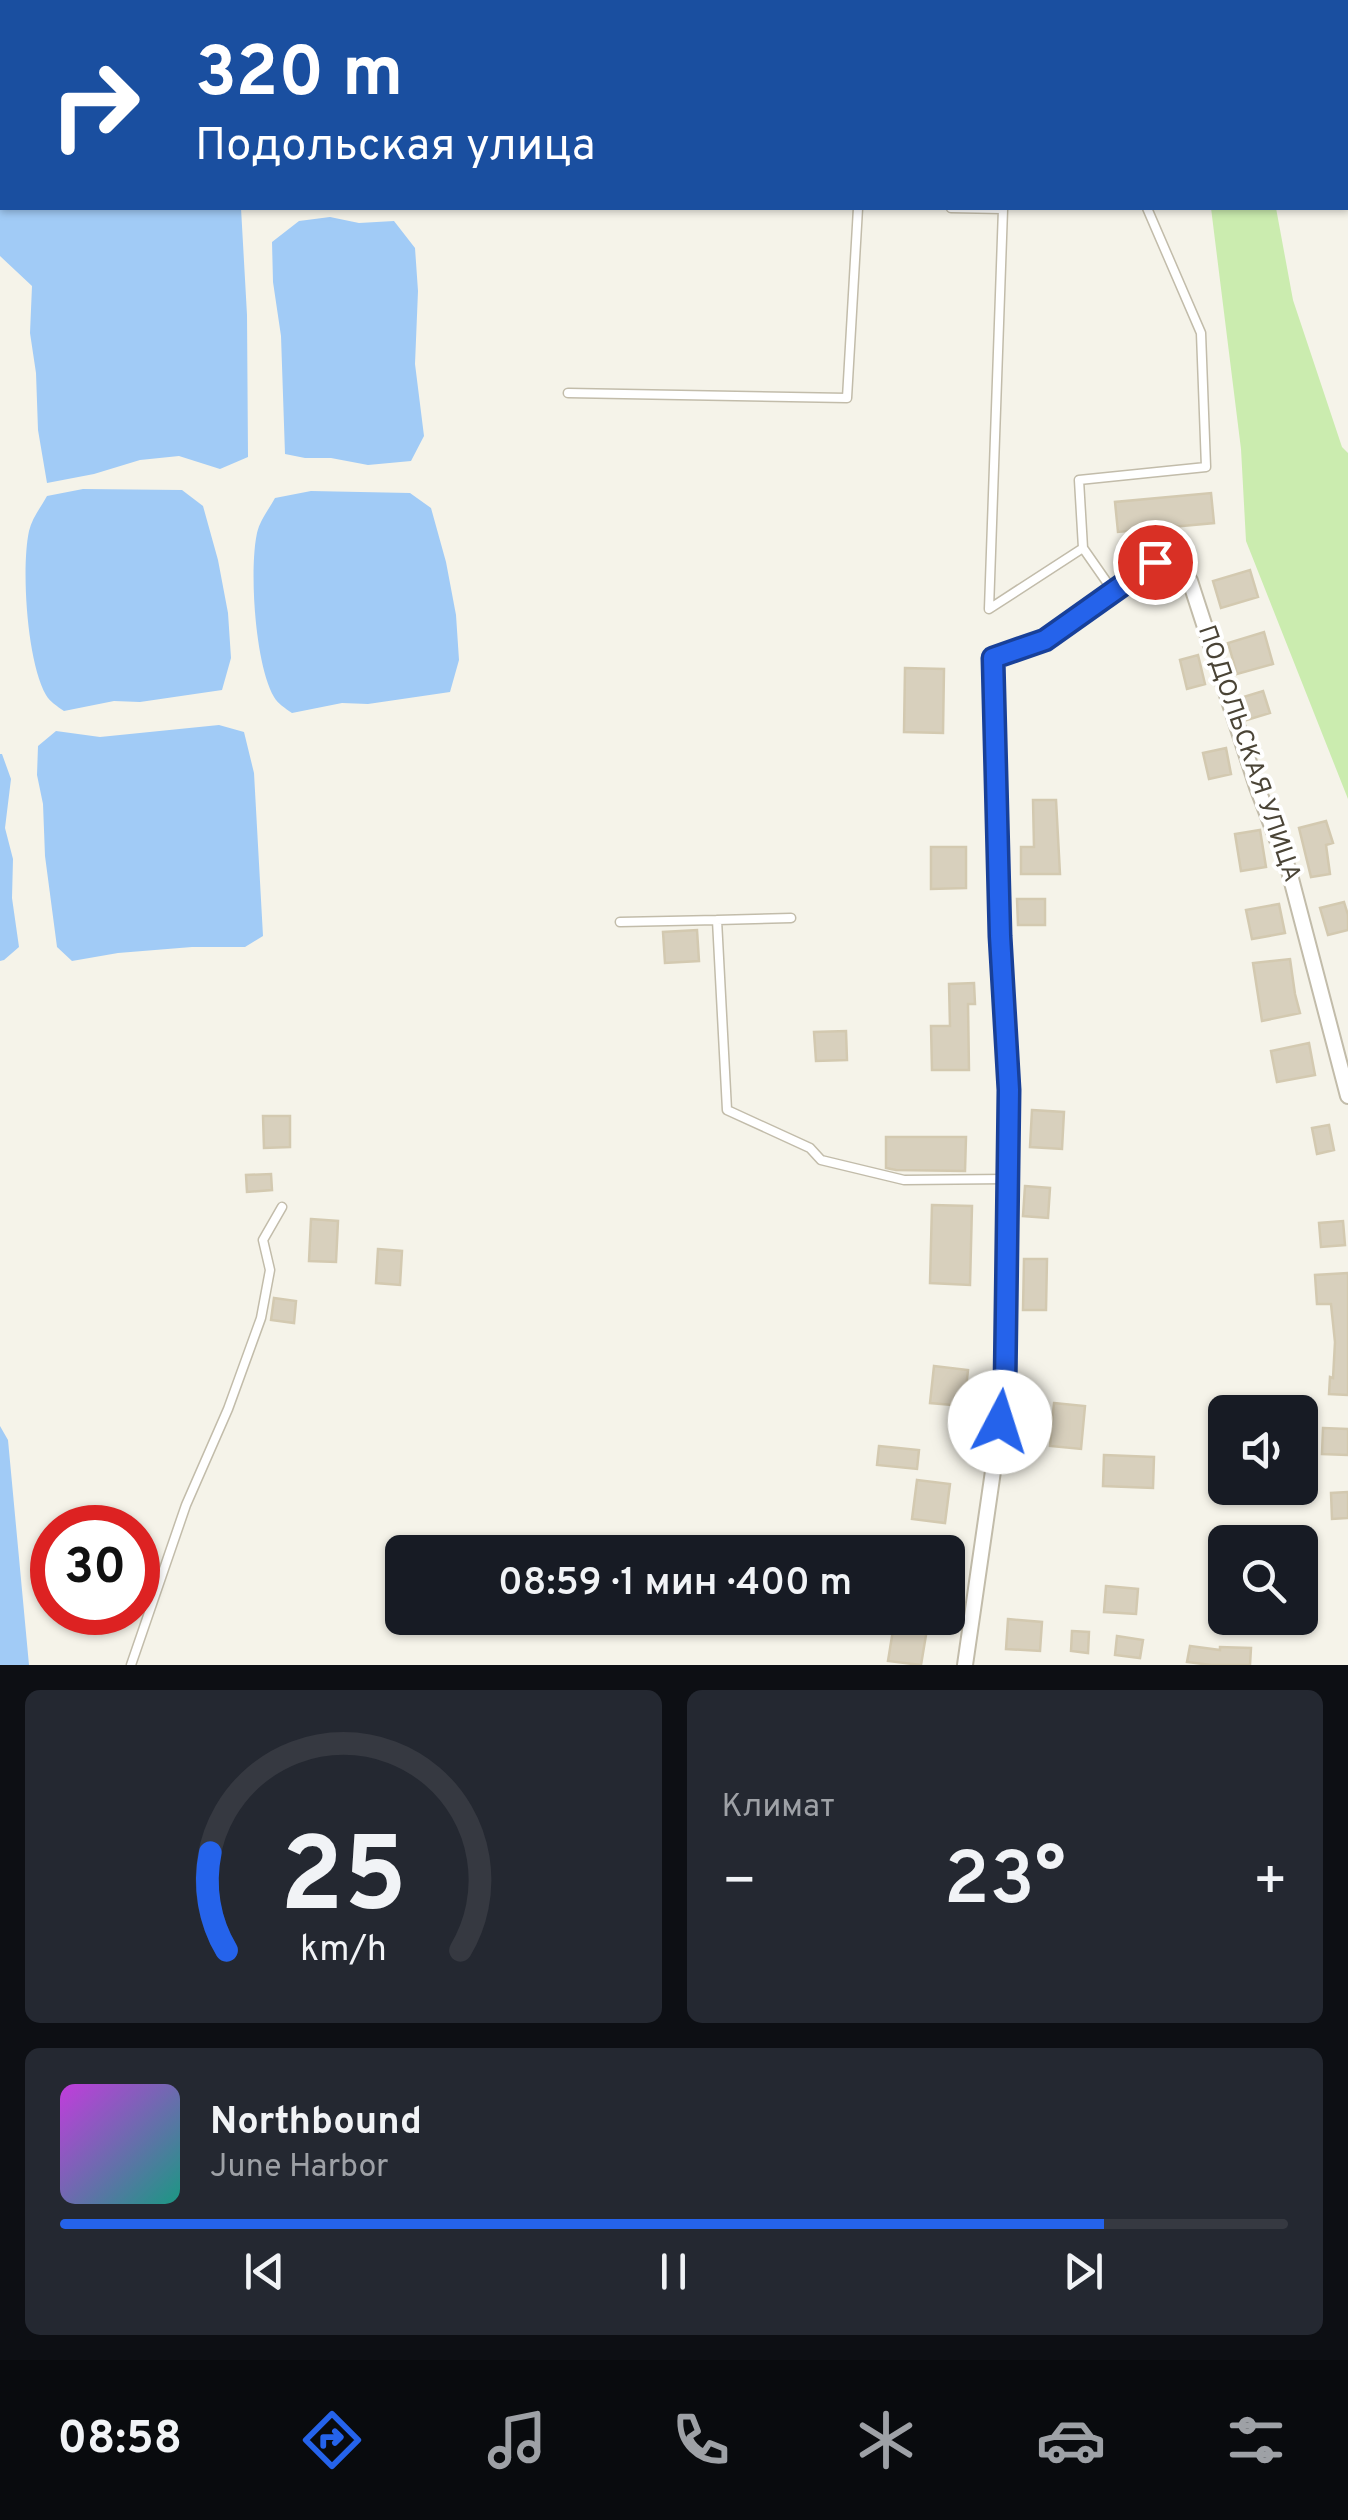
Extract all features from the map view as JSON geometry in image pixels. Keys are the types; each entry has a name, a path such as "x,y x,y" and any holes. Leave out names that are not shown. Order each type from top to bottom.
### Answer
{"street":[{"name":"ПОДОЛЬСКАЯ УЛИЦА","path":"1006,1179 1009,1090 993,658 1045,640 1155,562 1175,562 1190,581 1289,871 1348,1096"},
{"path":"964,1665 1005,1388 1006,1179"}],"lane":[{"path":"568,393 847,398 858,210"},
{"path":"1003,210 989,609 1084,548"},
{"path":"1113,591 1084,548 1080,480 1206,467 1200,332 1148,210"},
{"path":"620,922 790,918"},
{"path":"717,920 727,1110 810,1148 822,1160 904,1180 1006,1179"},
{"path":"131,1665 186,1505 228,1410 261,1318 270,1270 264,1240 282,1206"}],"green space":[{"path":"1211,210 1276,210 1293,300 1342,447 1348,453 1348,799 1246,541 1241,449"}],"water":[{"path":"0,210 241,210 248,457 220,469 179,456 140,460 47,483 30,333 32,286 0,256"},
{"path":"330,217 359,223 394,221 415,248 415,364 424,436 411,461 368,465 285,454 281,336 272,242 299,221"},
{"path":"83,489 182,490 203,506 228,613 231,658 222,690 140,702 114,701 64,711 48,697 34,661 27,614 29,531 47,496"},
{"path":"311,491 410,493 431,508 456,615 459,660 450,692 368,704 342,703 292,713 276,699 262,663 255,616 257,533 275,498"},
{"path":"219,725 244,732 254,773 263,936 245,947 192,947 72,961 57,947 37,775 38,746 56,731 100,737"},
{"path":"0,754 11,779 5,828 13,859 12,898 19,947 0,961"},
{"path":"0,1426 8,1440 29,1665 0,1665"}],"building":[{"path":"1211,493 1214,523 1118,532 1115,502"},
{"path":"1250,570 1258,597 1221,608 1213,581"},
{"path":"1264,632 1273,664 1237,674 1228,643"},
{"path":"1198,655 1205,684 1187,689 1180,660"},
{"path":"905,668 944,669 943,733 904,732"},
{"path":"1263,691 1270,713 1247,720 1240,698"},
{"path":"1226,748 1231,774 1209,779 1203,753"},
{"path":"1033,800 1056,800 1060,874 1021,874 1021,847 1034,847"},
{"path":"1326,821 1333,843 1326,845 1330,874 1311,877 1299,828"},
{"path":"1260,830 1266,867 1241,871 1235,834"},
{"path":"931,847 966,847 966,888 931,889"},
{"path":"1017,899 1045,899 1045,925 1018,925"},
{"path":"1344,902 1348,930 1328,935 1320,908"},
{"path":"1279,904 1285,933 1252,939 1246,910"},
{"path":"697,930 699,961 665,963 663,932"},
{"path":"1290,959 1300,1013 1262,1021 1253,963"},
{"path":"974,983 975,1004 968,1004 969,1070 932,1070 931,1026 950,1026 949,984"},
{"path":"846,1031 847,1060 816,1061 814,1032"},
{"path":"1309,1043 1315,1075 1277,1082 1271,1051"},
{"path":"1032,1110 1064,1112 1062,1149 1030,1147"},
{"path":"263,1116 290,1116 290,1147 264,1148"},
{"path":"1329,1125 1334,1150 1317,1154 1312,1128"},
{"path":"886,1137 966,1137 965,1171 886,1168"},
{"path":"271,1174 272,1190 247,1192 246,1175"},
{"path":"1025,1186 1050,1188 1048,1218 1023,1216"},
{"path":"932,1205 972,1206 970,1285 930,1283"},
{"path":"311,1219 338,1221 336,1262 309,1261"},
{"path":"1343,1221 1345,1245 1321,1247 1319,1223"},
{"path":"378,1249 402,1251 400,1285 376,1283"},
{"path":"1024,1259 1047,1259 1046,1310 1023,1310"},
{"path":"1348,1273 1348,1395 1329,1394 1335,1342 1331,1304 1317,1304 1315,1275"},
{"path":"274,1298 296,1301 294,1323 271,1320"},
{"path":"934,1366 968,1370 964,1406 930,1403"},
{"path":"1054,1403 1085,1406 1081,1449 1050,1446"},
{"path":"1323,1428 1348,1429 1348,1455 1322,1454"},
{"path":"879,1446 919,1450 917,1469 877,1465"},
{"path":"1104,1455 1154,1457 1153,1488 1103,1486"},
{"path":"917,1480 950,1484 945,1523 912,1519"},
{"path":"1348,1492 1348,1518 1332,1519 1331,1493"},
{"path":"1106,1586 1138,1589 1136,1614 1104,1612"},
{"path":"1008,1619 1042,1622 1040,1651 1006,1649"},
{"path":"1072,1631 1089,1632 1088,1653 1071,1651"},
{"path":"892,1635 926,1635 921,1665 888,1661"},
{"path":"1117,1636 1143,1640 1140,1658 1115,1655"},
{"path":"1190,1646 1220,1650 1251,1648 1250,1665 1187,1662"}],"route":[{"path":"1000,1422 1005,1388 1009,1090 1000,936 993,658 1045,640 1155,562"}]}
